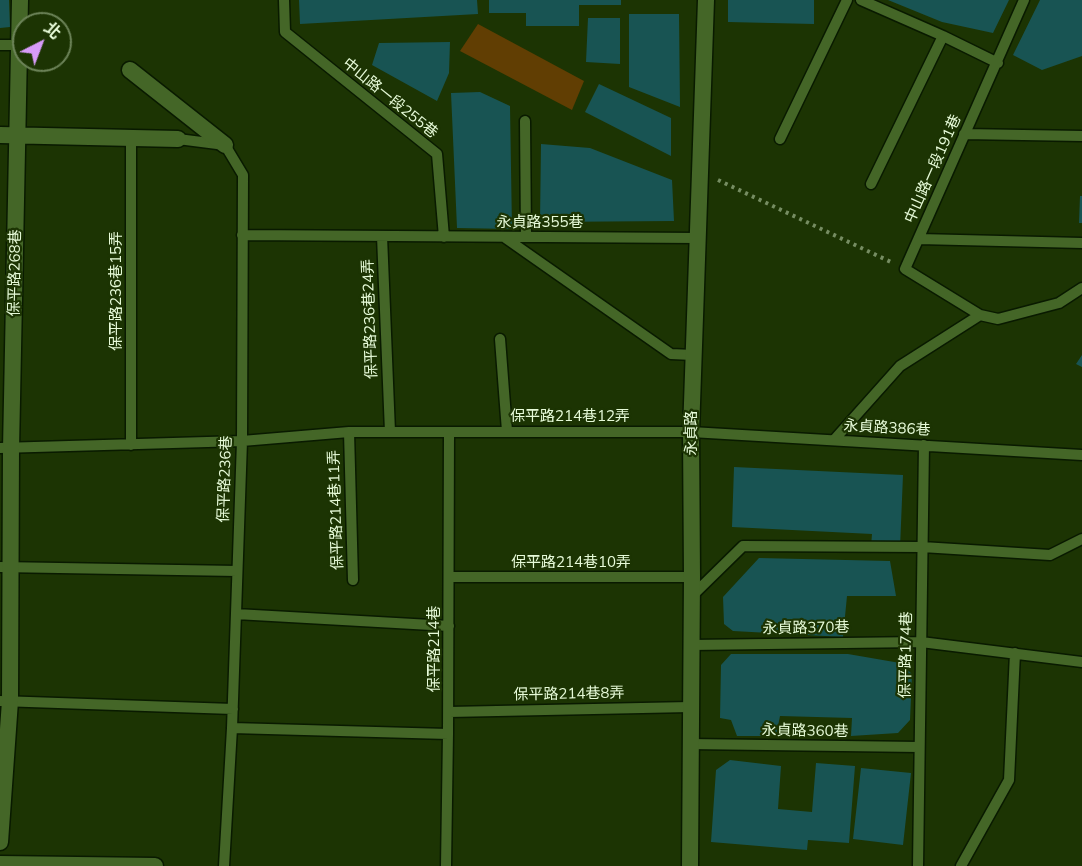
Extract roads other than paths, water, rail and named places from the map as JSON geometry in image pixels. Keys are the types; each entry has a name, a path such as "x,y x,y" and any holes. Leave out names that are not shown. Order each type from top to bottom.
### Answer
{"street":[{"name":"永貞路","path":"690,866 691,432 706,0"},
{"path":"130,70 225,145"},
{"name":"保平路268巷","path":"0,842 5,701 6,448 19,72"},
{"path":"0,135 178,139"},
{"path":"0,864 154,866"}],"lane":[{"name":"中山路一段255巷","path":"284,0 285,32 437,154 444,237"},
{"path":"780,139 847,0"},
{"path":"861,0 998,63"},
{"name":"中山路一段191巷","path":"980,315 905,269 1024,0"},
{"path":"871,184 943,36"},
{"path":"525,121 526,237"},
{"path":"964,134 1082,136"},
{"name":"保平路236巷15弄","path":"131,137 131,445"},
{"path":"178,139 225,145"},
{"name":"保平路236巷","path":"224,866 233,709 242,441 243,175 225,145"},
{"name":"保平路236巷24弄","path":"242,235 382,236 390,432"},
{"name":"永貞路355巷","path":"382,236 697,238"},
{"path":"504,237 670,354 693,355"},
{"path":"919,239 1082,243"},
{"path":"834,440 900,366 980,315 998,319 1049,306 1059,303 1082,288"},
{"path":"500,339 507,431"},
{"path":"6,448 242,441 349,432"},
{"name":"保平路214巷11弄","path":"353,580 349,432 449,432"},
{"name":"保平路214巷12弄","path":"449,432 691,432"},
{"name":"保平路214巷","path":"446,866 449,432"},
{"name":"永貞路386巷","path":"691,432 1082,455"},
{"name":"保平路174巷","path":"918,866 924,445"},
{"path":"692,596 743,546 922,547 1050,555 1082,539"},
{"path":"5,567 237,571"},
{"name":"保平路214巷10弄","path":"449,578 692,577"},
{"path":"236,614 449,626"},
{"name":"永貞路370巷","path":"691,645 921,642 1082,662"},
{"path":"961,866 1009,780 1015,653"},
{"path":"5,701 233,709"},
{"name":"保平路214巷8弄","path":"448,712 690,707"},
{"path":"232,728 448,734"},
{"name":"永貞路360巷","path":"689,744 919,747"}]}
